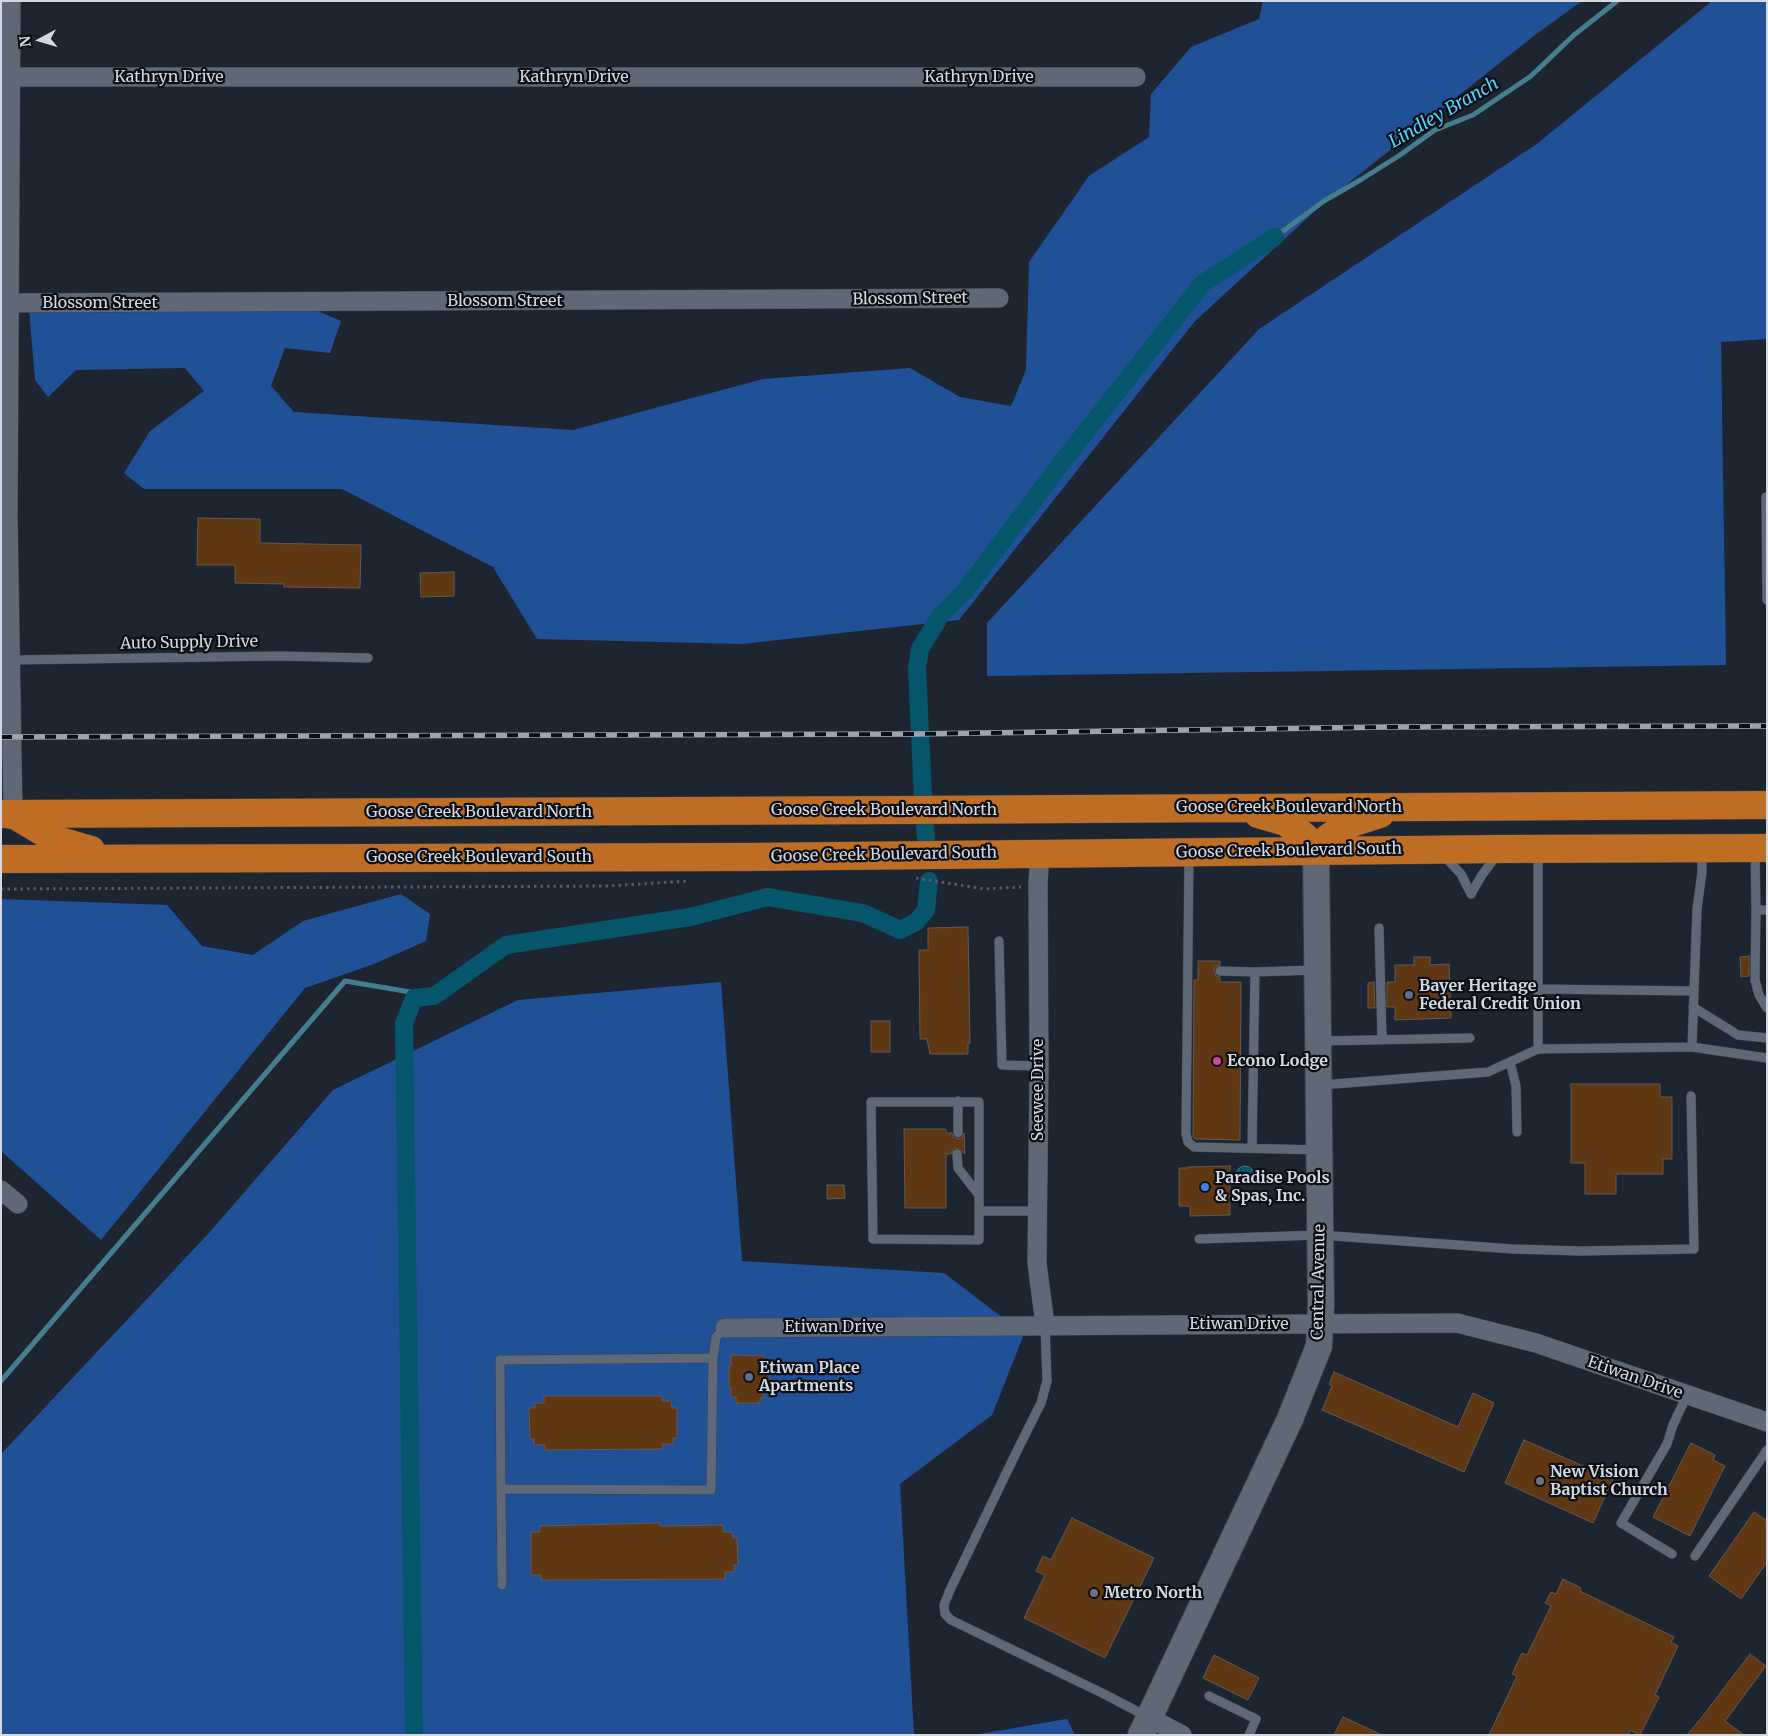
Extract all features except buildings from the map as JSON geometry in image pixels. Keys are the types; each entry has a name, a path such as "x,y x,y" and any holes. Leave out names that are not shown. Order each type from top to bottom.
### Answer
{"highway":[{"name":"Goose Creek Boulevard North","path":"5,817 1767,805"},
{"path":"1226,808 1286,822 1306,838 1316,851 1328,838 1349,824 1375,817 1398,807"},
{"path":"5,817 56,840 127,858"},
{"name":"Goose Creek Boulevard South","path":"1,859 747,857 1761,848"}],"street":[{"path":"5,817 11,660 5,516 10,303 5,157 11,77 11,1"},
{"name":"Kathryn Drive","path":"11,77 1136,77"},
{"name":"Blossom Street","path":"10,303 999,298"},
{"name":"Central Avenue","path":"1146,1726 1290,1419 1319,1346 1321,1323 1316,851"},
{"name":"Seewee Drive","path":"1040,854 1038,883 1037,1263 1046,1326"},
{"path":"1,1190 18,1204"},
{"name":"Etiwan Drive","path":"725,1328 1457,1323 1536,1343 1767,1422"},
{"path":"1146,1726 1182,1735"}],"lane":[{"path":"1766,497 1767,600"},
{"name":"Auto Supply Drive","path":"11,660 279,656 368,658"},
{"path":"1692,1047 1697,908 1702,872 1702,848"},
{"path":"1761,848 1756,910 1755,980 1759,995 1767,1008"},
{"path":"1438,850 1461,874 1471,894 1501,849"},
{"path":"1538,849 1538,1049"},
{"path":"1189,852 1186,1134 1188,1142 1194,1147 1319,1150"},
{"path":"1756,910 1767,910"},
{"path":"1379,928 1382,1039"},
{"path":"998,941 1002,1064 1039,1066"},
{"path":"1220,972 1317,970"},
{"path":"1188,972 1198,972"},
{"path":"1252,1148 1255,972"},
{"path":"1537,989 1694,991"},
{"path":"1694,1007 1738,1035 1767,1038"},
{"path":"1318,1042 1470,1038"},
{"path":"1318,1085 1488,1072 1538,1049 1692,1047 1767,1058"},
{"path":"1510,1062 1516,1086 1517,1132"},
{"path":"1199,1239 1320,1235 1513,1249 1580,1251 1694,1249 1691,1096"},
{"path":"958,1101 958,1133"},
{"path":"872,1102 979,1102 979,1195 979,1240 873,1239 872,1102"},
{"path":"957,1154 958,1168 979,1195"},
{"path":"979,1211 1037,1211"},
{"path":"1046,1326 1047,1381 1041,1403 1014,1455 950,1590 944,1605 945,1614 951,1620 1104,1694 1146,1726"},
{"path":"501,1489 711,1490 713,1358 716,1337 725,1328"},
{"path":"502,1586 500,1360 713,1358"},
{"path":"1672,1554 1621,1524 1667,1444 1673,1425 1687,1395"},
{"path":"1695,1556 1767,1450"},
{"path":"1209,1696 1256,1719 1249,1735"}],"path":[{"path":"913,878 984,889 1012,888 1038,883"},
{"path":"1,888 608,886 695,880"}],"shaded area":[{"path":"1263,1 1582,1 1535,35 1327,200 1195,321 959,620 742,644 537,639 493,567 342,489 144,489 124,473 150,431 204,391 185,368 76,370 48,397 35,380 29,309 309,307 341,321 330,353 285,348 271,386 294,412 573,430 763,379 910,368 960,397 1011,406 1026,370 1029,262 1089,176 1149,137 1151,94 1191,47 1259,19"},
{"path":"1712,1 1767,1 1767,339 1721,342 1726,665 987,676 987,623 1259,329 1538,143"},
{"path":"401,894 430,914 426,941 374,964 305,988 101,1240 1,1151 1,899 167,905 202,946 253,955 303,921"},
{"path":"721,982 742,1261 944,1273 1024,1334 992,1415 900,1484 914,1735 1,1735 1,1454 208,1234 333,1090 518,1000"},
{"path":"1241,1166 1249,1166 1254,1171 1252,1182 1241,1184 1236,1179 1236,1171"},
{"path":"1066,1719 1075,1735 974,1735"}],"waterway":[{"name":"Lindley Branch","path":"1275,237 1324,201 1400,155 1435,130 1473,115 1531,76 1574,35 1617,1"},
{"path":"923,797 917,668 920,649 940,616 964,592 1066,457 1203,283 1275,237"},
{"path":"925,827 926,838"},
{"path":"414,1735 404,1023 414,998 434,996 506,945 690,917 768,897 863,913 900,930 916,922 926,910 929,881"},
{"path":"1,1381 345,981 434,996"}],"railway":[{"path":"1,737 915,734 1388,727 1767,726"}],"place":[{"name":"Bayer Heritage Federal Credit Union","path":"1409,995"},
{"name":"Econo Lodge","path":"1217,1061"},
{"name":"Paradise Pools & Spas, Inc.","path":"1205,1187"},
{"name":"Etiwan Place Apartments","path":"749,1377"},
{"name":"New Vision Baptist Church","path":"1540,1481"},
{"name":"Metro North","path":"1094,1593"}]}
